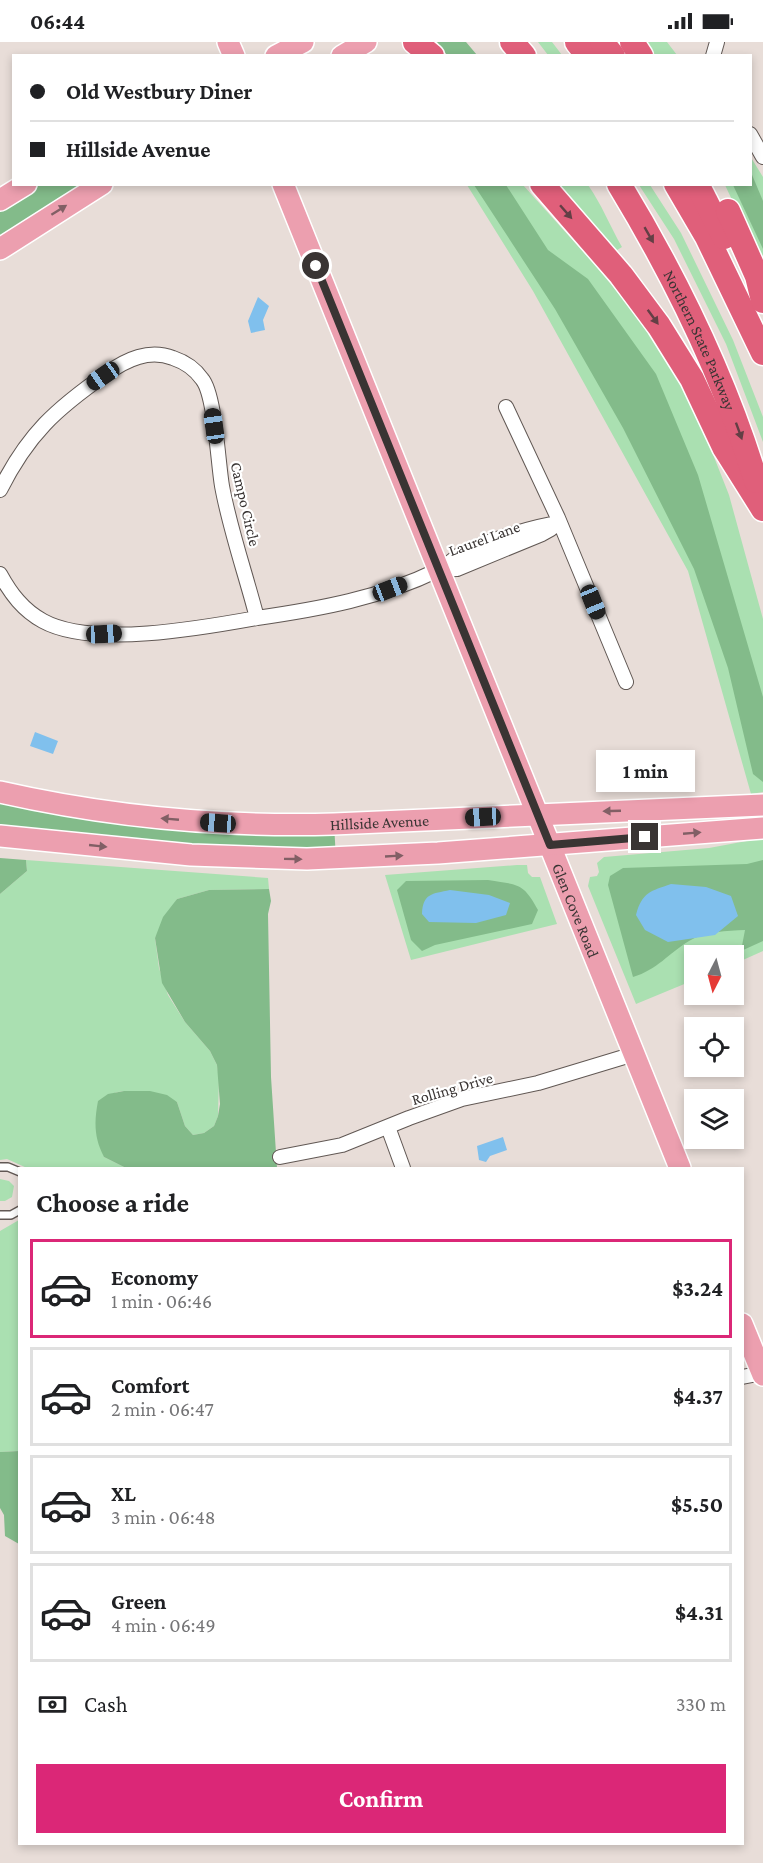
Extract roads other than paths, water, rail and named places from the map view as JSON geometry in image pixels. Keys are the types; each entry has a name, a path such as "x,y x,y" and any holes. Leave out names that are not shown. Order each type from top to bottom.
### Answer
{"highway":[{"path":"415,42 430,54"},
{"path":"512,42 522,54"},
{"path":"577,42 586,54"},
{"path":"544,186 621,275 660,326 692,379 724,447 763,509"},
{"name":"Northern State Parkway","path":"620,186 668,267 691,313 732,411 763,504"},
{"path":"677,186 707,237 763,353"},
{"path":"698,186 744,279 763,334"},
{"path":"716,186 757,276 763,301"}],"main road":[{"path":"280,54 303,42"},
{"path":"345,54 366,42"},
{"path":"0,200 23,186"},
{"path":"0,249 99,186"},
{"name":"Glen Cove Road","path":"284,186 680,1167"},
{"name":"Hillside Avenue","path":"0,792 132,816 246,824 333,824 763,805"},
{"path":"0,836 191,855 307,859 399,856 763,828"},
{"path":"744,1331 756,1375"}],"street":[{"path":"752,138 763,157"},
{"name":"Campo Circle","path":"0,490 19,456 52,415 117,366 145,354 163,354 184,362 204,380 211,405 222,487 257,618"},
{"path":"506,407 560,523 626,682"},
{"name":"Laurel Lane","path":"439,570 457,569 542,534 560,523"},
{"path":"0,574 12,595 26,610 44,622 72,632 104,634 192,629 321,608 361,598 439,570"},
{"name":"Rolling Drive","path":"280,1156 334,1147 462,1099 538,1083 634,1054"},
{"path":"388,1127 403,1167"}],"lane":[{"path":"0,1167 8,1167 18,1171"},
{"path":"0,1215 11,1215 18,1211"}],"water":[{"path":"258,297 269,306 263,320 265,330 251,333 248,321"},
{"path":"35,732 58,741 53,754 30,746"},
{"path":"671,884 706,887 731,896 738,916 715,935 668,942 645,930 636,915 644,897"},
{"path":"450,890 489,895 510,903 506,915 476,923 429,922 422,914 424,902 433,894"},
{"path":"503,1137 507,1150 490,1156 486,1162 479,1160 477,1146"}]}
